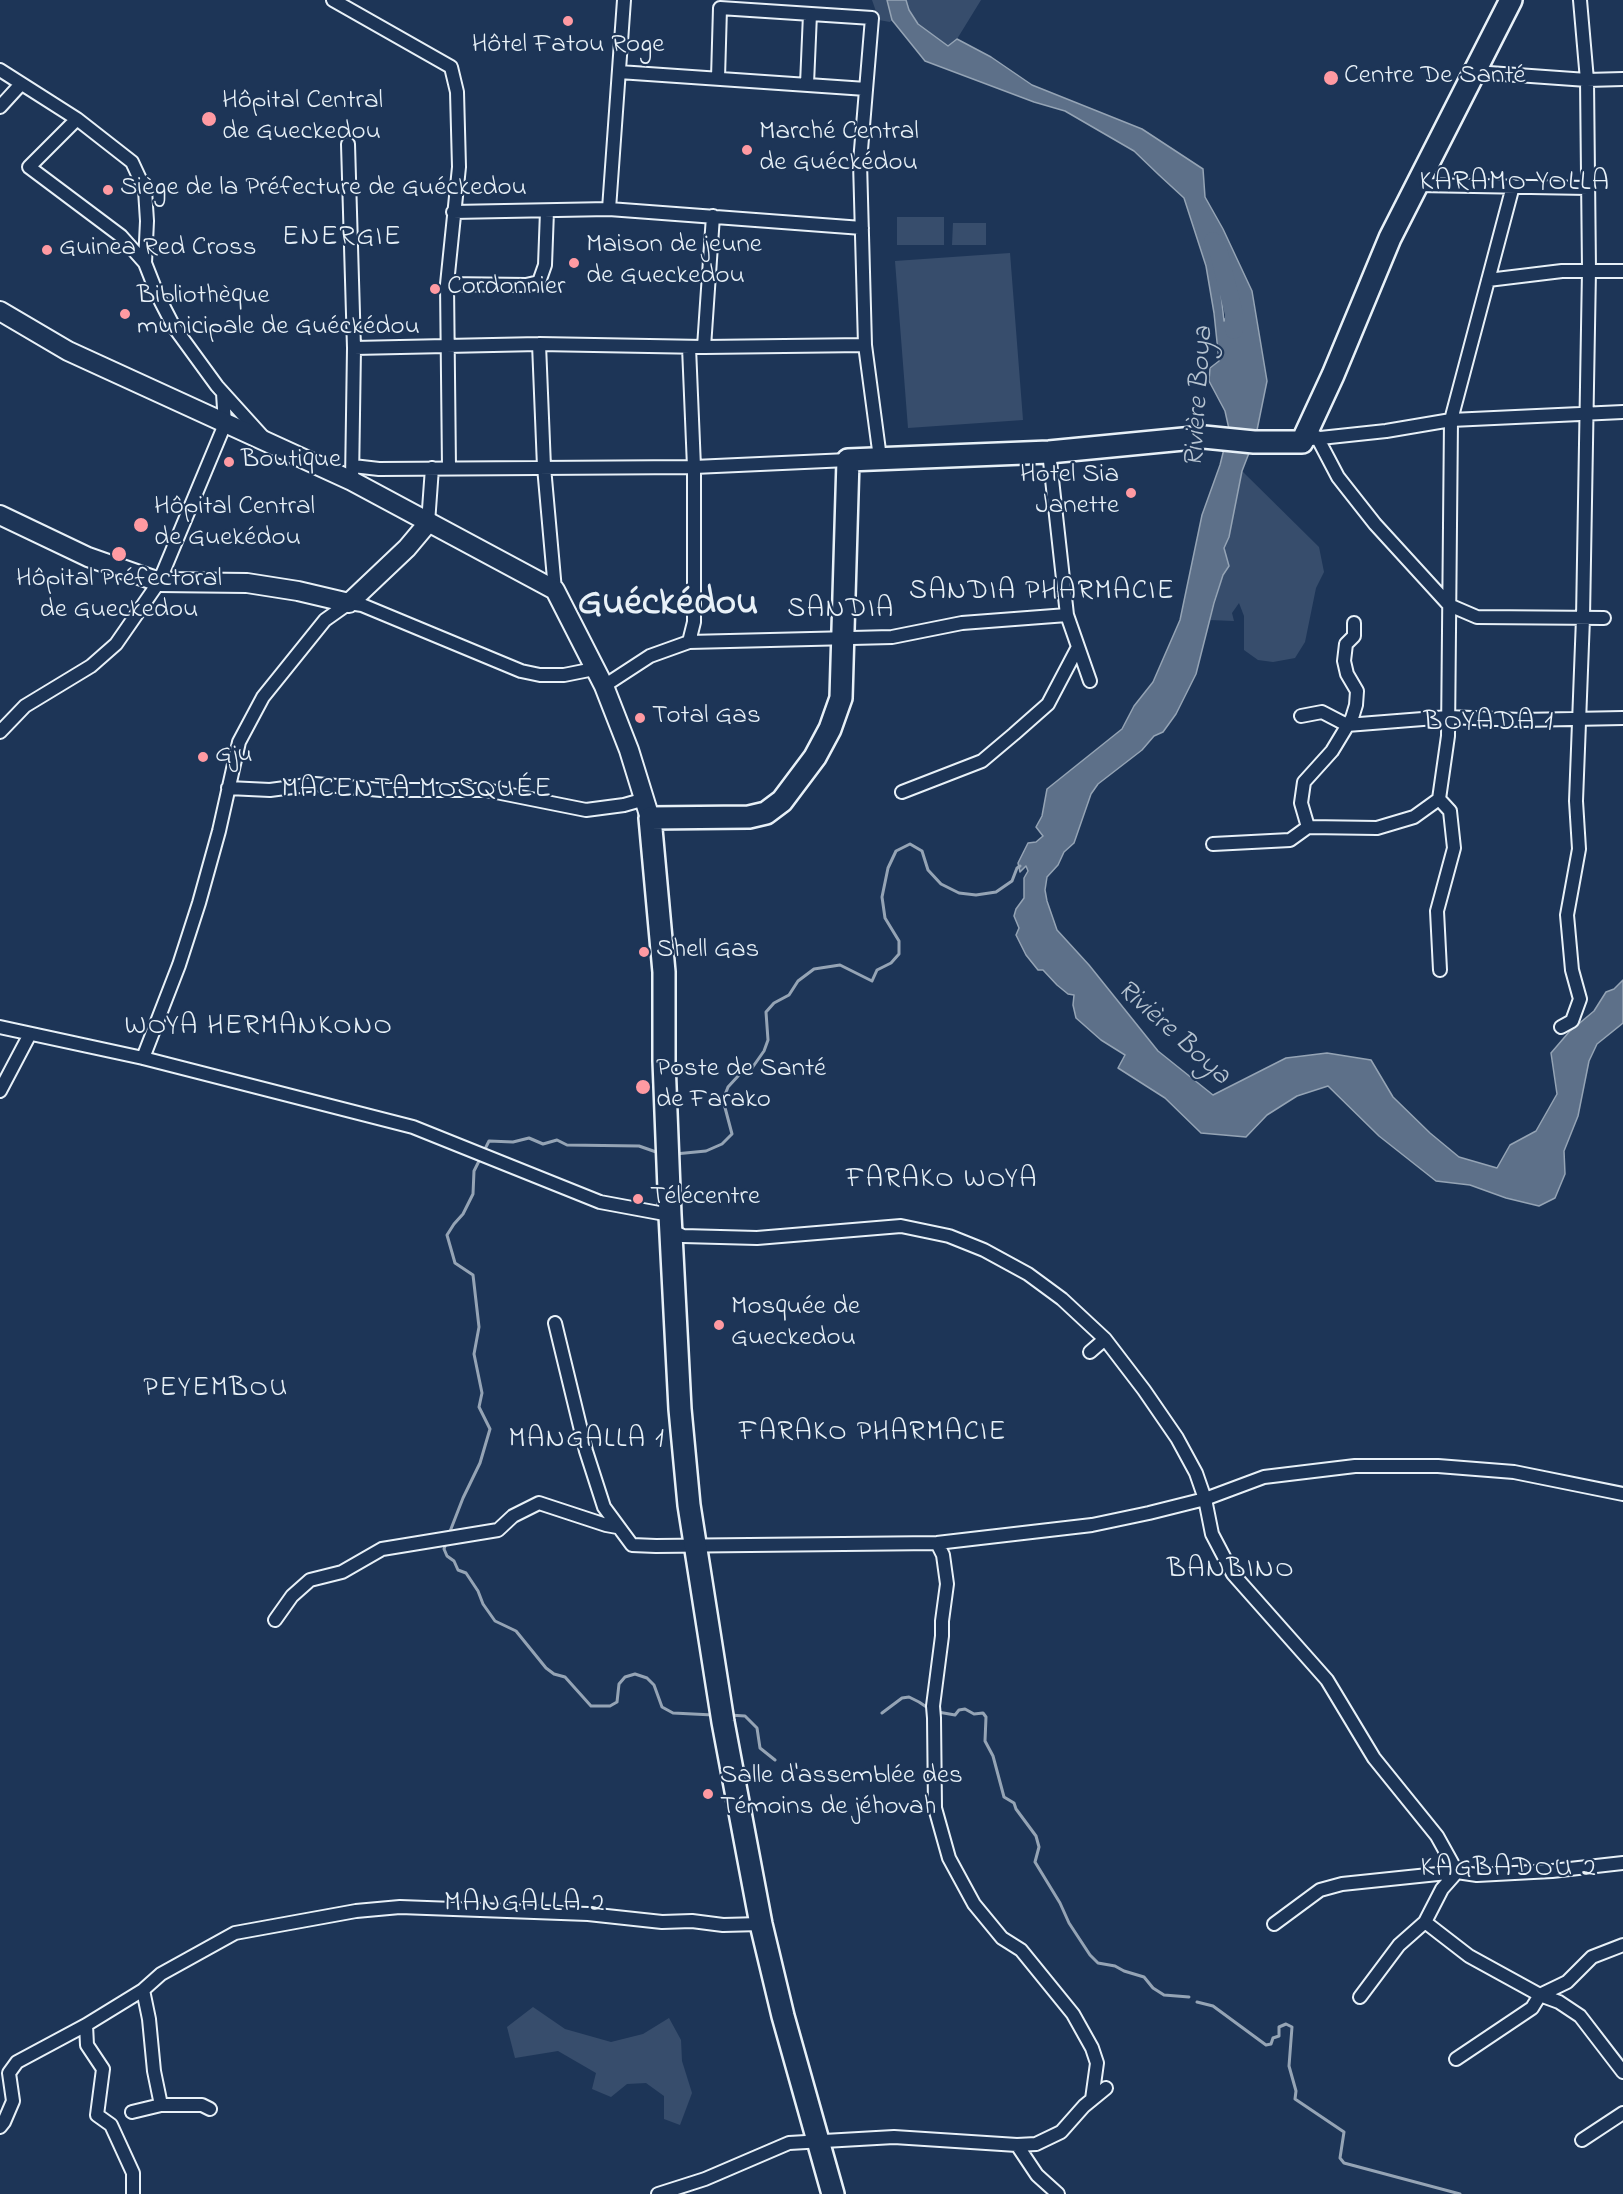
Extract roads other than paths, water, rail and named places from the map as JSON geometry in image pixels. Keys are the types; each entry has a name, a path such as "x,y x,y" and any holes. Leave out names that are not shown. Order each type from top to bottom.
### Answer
{"highway":[{"path":"833,2194 783,2016 761,1924 723,1722 690,1505 680,1409 664,1061 664,972 647,808 749,817 766,813 783,801 815,757 830,729 841,698 848,460 1049,452 1204,437 1254,442 1310,439 1333,375 1390,238 1511,0"}],"main road":[{"path":"0,311 68,351 225,424 352,474 428,523 555,590 604,686 629,750 647,808"},
{"path":"0,515 88,557 159,582 247,583 298,591 349,603 400,555 428,523"}],"street":[{"path":"333,0 451,67 457,92 459,156 447,284 449,468"},
{"path":"609,209 624,0"},
{"path":"1561,1027 1572,1021 1580,999 1572,970 1567,915 1579,849 1576,801 1584,618 1589,270 1587,80 1580,0"},
{"path":"718,78 720,8 872,18 860,162 865,345 880,458"},
{"path":"807,84 810,14"},
{"path":"0,70 77,119 132,162 145,190 147,221 145,263"},
{"path":"619,72 866,89"},
{"path":"1475,72 1587,80 1623,79"},
{"path":"0,107 21,84"},
{"path":"77,119 29,167 121,236 145,263 174,327 223,393 269,443"},
{"path":"348,144 354,348 352,474 379,469 694,467 848,460"},
{"path":"1417,185 1588,188"},
{"path":"1213,844 1290,840 1308,828 1377,828 1414,817 1439,799 1448,736 1451,420 1513,186"},
{"path":"453,212 609,209 862,228"},
{"path":"447,284 526,285 539,282 545,266 547,211"},
{"path":"704,347 712,216"},
{"path":"1488,280 1589,270 1623,271"},
{"path":"354,348 539,344 689,347 865,345"},
{"path":"539,344 544,467 555,590"},
{"path":"689,347 694,467 693,622 689,642"},
{"path":"0,732 25,706 91,666 116,644 159,582 225,424 223,393"},
{"path":"1604,618 1477,617 1449,605 1375,524 1310,439 1451,420 1623,412"},
{"path":"1049,452 1067,615 1090,681"},
{"path":"428,523 432,468"},
{"path":"143,1058 200,903 239,742 263,697 325,620 349,603 362,605 521,671 540,675 564,675 594,669"},
{"path":"604,686 650,656 689,642 892,637 962,623 1067,615"},
{"path":"1308,828 1301,803 1304,782 1332,752 1352,718 1356,705 1357,691 1347,674 1344,661 1346,644 1354,636 1354,623"},
{"path":"902,792 981,760 1014,734 1048,704 1078,647"},
{"path":"1301,716 1322,712 1347,725 1448,717 1521,720 1623,718"},
{"path":"228,788 270,789 315,784 381,790 486,790 586,810 624,805 647,808"},
{"path":"1439,799 1450,811 1454,848 1437,911 1440,970"},
{"path":"0,1027 143,1058 413,1127 600,1202 671,1223 683,1236 757,1238 902,1226 950,1236 984,1250 1028,1274 1062,1299 1105,1340 1144,1390 1177,1438 1196,1473 1205,1499 1212,1534 1233,1574 1326,1680 1374,1758 1437,1836 1457,1872"},
{"path":"0,1091 30,1034"},
{"path":"555,1323 603,1507 632,1545 937,1543 1092,1525 1205,1499 1264,1477 1355,1466 1438,1466 1514,1472 1623,1494"},
{"path":"1090,1353 1105,1340"},
{"path":"275,1620 292,1596 310,1580 342,1572 382,1549 498,1530 513,1516 539,1503 617,1527"},
{"path":"937,1543 943,1555 946,1584 933,1706 935,1808 950,1858 974,1904 1002,1938 1021,1950 1073,2014 1092,2048 1097,2063 1092,2099"},
{"path":"1274,1924 1320,1890 1342,1884 1457,1872 1477,1875 1552,1871 1623,1863"},
{"path":"1360,1997 1399,1945 1425,1922 1442,1889 1457,1872"},
{"path":"0,2127 13,2101 9,2073 17,2062 86,2025 143,1990 161,1974 235,1933 356,1911 400,1907 588,1914 662,1922 692,1921 723,1925 761,1924"},
{"path":"1425,1922 1469,1956 1540,1995 1559,2002 1580,2016 1623,2072"},
{"path":"1456,2059 1532,2008 1540,1995 1567,1982 1592,1957 1623,1945"},
{"path":"143,1990 161,2104"},
{"path":"86,2025 87,2045 103,2069 97,2115 111,2125 133,2173 133,2194"},
{"path":"658,2194 705,2179 789,2142 894,2137 1017,2145 1036,2144 1060,2132 1106,2088"},
{"path":"132,2112 161,2104 202,2105 210,2109"},
{"path":"1582,2140 1623,2113"},
{"path":"1017,2145 1037,2175 1058,2194"}],"waterway":[{"name":"Rivière Boya","path":"1213,241 1219,253 1234,314 1234,330"},
{"path":"675,1154 706,1151 722,1144 732,1134 723,1100 728,1087 739,1075 752,1068 764,1051 768,1040 766,1012 774,1003 789,995 798,981 814,969 840,965 872,981 877,970 891,963 899,954 899,941 885,918 882,897 888,868 896,851 910,844 922,851 928,870 941,884 959,893 976,895 996,892 1012,881 1020,866"},
{"path":"483,1153 489,1141 513,1142 529,1138 543,1144 557,1140 567,1145 639,1146 659,1153"},
{"path":"449,1534 480,1463 490,1429 479,1407 482,1393 474,1354 479,1327 473,1275 455,1263 447,1235 463,1214 473,1194 474,1171 480,1159"},
{"path":"446,1543 444,1549 447,1556 454,1561 458,1570 466,1573 495,1621 516,1631 546,1668 554,1674 565,1677 591,1706 610,1706 617,1702 619,1684 625,1677 635,1674 647,1678 654,1685 662,1707 673,1713 713,1715"},
{"path":"882,1713 902,1698 909,1697 931,1710"},
{"path":"938,1712 955,1715 959,1710 965,1709 974,1714 983,1713 986,1717 985,1741 993,1756 1004,1797 1014,1803 1036,1836 1039,1847 1035,1862 1090,1955 1098,1963 1115,1966 1144,1977 1153,1988 1164,1995 1189,1997"},
{"path":"729,1715 745,1716 757,1728 760,1748 775,1760"},
{"path":"1197,2002 1213,2006 1266,2045 1271,2044 1273,2038 1279,2036 1279,2027 1286,2024 1292,2027 1289,2066 1296,2091 1295,2099 1344,2132 1340,2158 1344,2163 1460,2194"}],"place":[{"name":"Hôtel Fatou Roge","path":"568,21"},
{"name":"Centre De Santé","path":"1331,78"},
{"name":"Hôpital Central de Gueckedou","path":"209,119"},
{"name":"Marché Central de Guéckédou","path":"747,150"},
{"name":"Siège de la Préfecture de Guéckedou","path":"108,190"},
{"name":"Guinea Red Cross","path":"47,250"},
{"name":"Maison de jeune de Gueckedou","path":"574,263"},
{"name":"Cordonnier","path":"435,289"},
{"name":"Bibliothèque municipale de Guéckédou","path":"125,314"},
{"name":"Boutique","path":"229,462"},
{"name":"Hotel Sia Janette","path":"1131,493"},
{"name":"Hôpital Central de Guekédou","path":"141,525"},
{"name":"Hôpital Préfectoral de Gueckedou","path":"119,554"},
{"name":"Total Gas","path":"640,718"},
{"name":"Gju","path":"203,757"},
{"name":"Shell Gas","path":"644,952"},
{"name":"Poste de Santé de Farako","path":"643,1087"},
{"name":"Télécentre","path":"638,1199"},
{"name":"Mosquée de Gueckedou","path":"719,1325"},
{"name":"Salle d'assemblée des Témoins de jéhovah","path":"708,1794"}],"district":[{"name":"KARAMO YOLLA","path":"1515,184"},
{"name":"ENERGIE","path":"342,239"},
{"name":"SANDIA PHARMACIE","path":"1042,593"},
{"name":"Guéckédou","path":"668,607"},
{"name":"SANDIA","path":"841,611"},
{"name":"BOYADA 1","path":"1489,724"},
{"name":"MACENTA MOSQUÉE","path":"417,791"},
{"name":"WOYA HERMANKONO","path":"259,1028"},
{"name":"FARAKO WOYA","path":"942,1181"},
{"name":"PEYEMBOU","path":"216,1390"},
{"name":"FARAKO PHARMACIE","path":"873,1434"},
{"name":"MANGALLA 1","path":"587,1441"},
{"name":"BANBINO","path":"1231,1571"},
{"name":"KAGBADOU 2","path":"1509,1870"},
{"name":"MANGALLA 2","path":"525,1905"}]}
